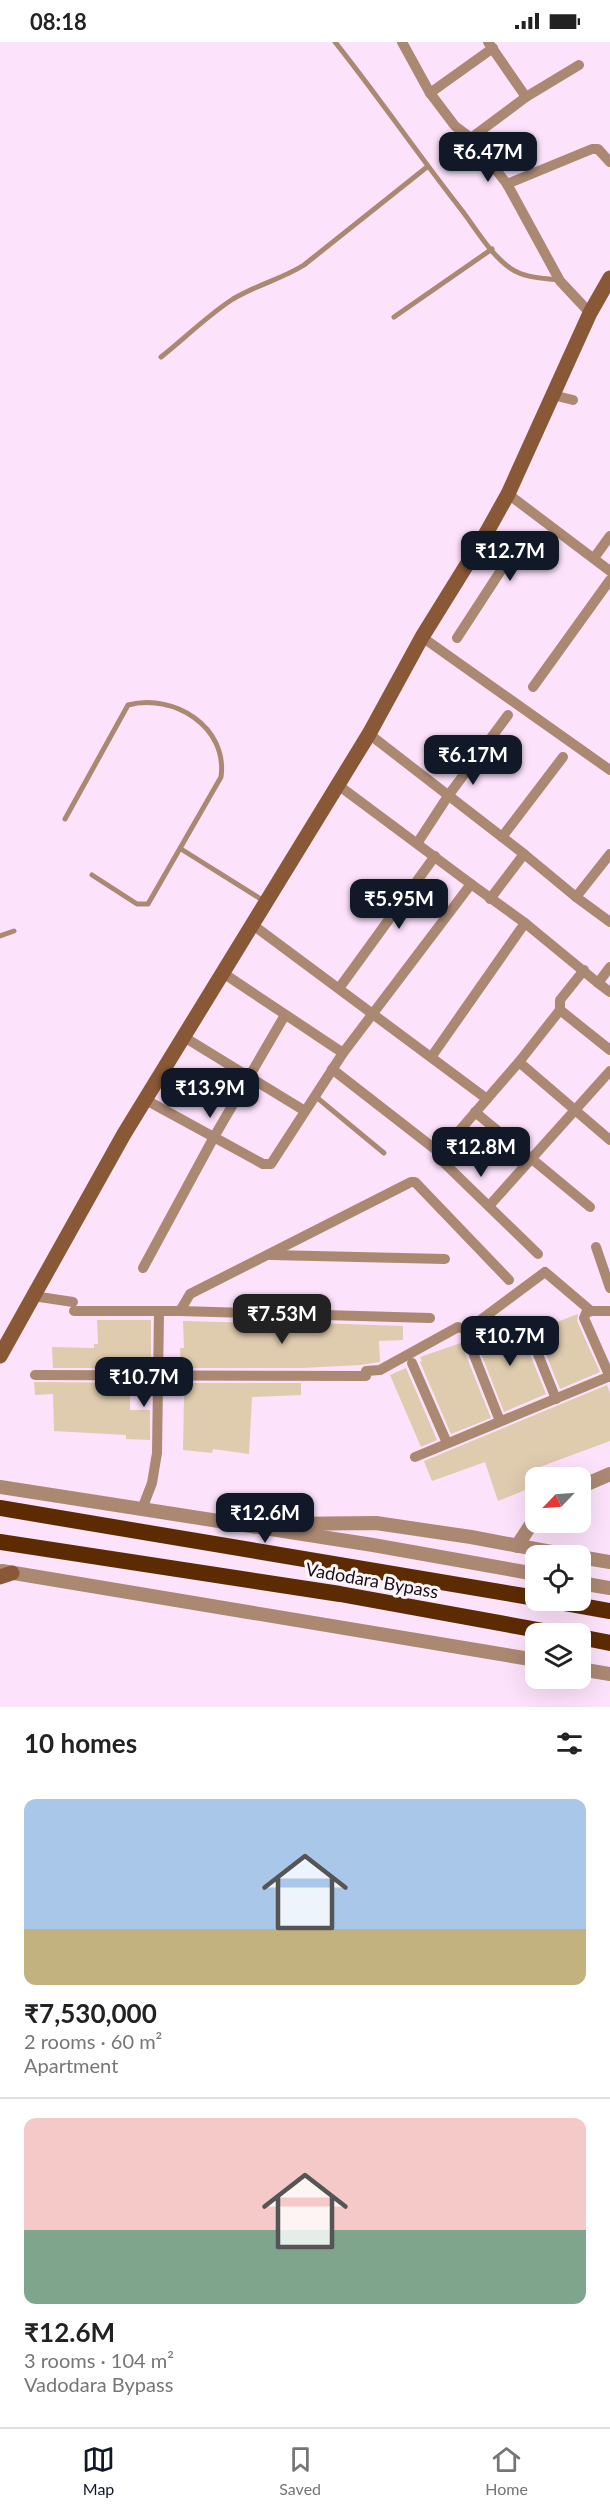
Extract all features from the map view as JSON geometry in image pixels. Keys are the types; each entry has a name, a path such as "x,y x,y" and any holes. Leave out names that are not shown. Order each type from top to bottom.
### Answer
{"highway":[{"name":"Vadodara Bypass","path":"0,1508 525,1596"},
{"name":"Vadodara Bypass","path":"0,1542 340,1594 525,1628"},
{"path":"591,1608 610,1611"},
{"path":"591,1639 610,1643"}],"main road":[{"path":"0,1356 146,1100 369,734 422,637 484,537 508,494 590,313 605,298 610,278"}],"street":[{"path":"402,42 430,93 455,126 471,138 507,184 560,281 590,313"},
{"path":"430,93 490,45 526,97"},
{"path":"471,138 526,97 579,65"},
{"path":"507,184 592,149 598,149 610,162"},
{"path":"553,395 573,400"},
{"path":"508,494 610,571"},
{"path":"594,558 610,536"},
{"path":"457,638 509,558 508,554 484,537"},
{"path":"533,687 610,580"},
{"path":"422,637 610,770"},
{"path":"418,842 448,796 508,715"},
{"path":"369,734 610,922"},
{"path":"502,837 563,757"},
{"path":"338,785 525,923 610,992"},
{"path":"490,899 524,854"},
{"path":"576,897 610,854"},
{"path":"340,987 435,856"},
{"path":"146,1100 268,1165 271,1164 343,1053 471,884"},
{"path":"432,1056 525,923"},
{"path":"253,925 340,987 486,1099"},
{"path":"598,983 610,967"},
{"path":"440,1153 519,1062 560,1010 560,1000 584,970"},
{"path":"223,973 343,1053"},
{"path":"560,1010 610,1050"},
{"path":"142,1268 285,1015"},
{"path":"184,1036 305,1111"},
{"path":"519,1062 610,1140"},
{"path":"332,1069 440,1153 440,1158 538,1254"},
{"path":"489,1206 610,1071"},
{"path":"475,1112 590,1207"},
{"path":"180,1311 190,1294 411,1182 415,1182 509,1280"},
{"path":"596,1247 610,1288"},
{"path":"267,1255 445,1259"},
{"path":"35,1375 366,1373 380,1370 458,1327 467,1330 545,1272 591,1311"},
{"path":"33,1296 73,1306 159,1311 430,1318"},
{"path":"142,1509 152,1483 156,1460 159,1311"},
{"path":"415,1457 610,1376 584,1318 585,1313 591,1311 610,1311"},
{"path":"527,1327 556,1399"},
{"path":"468,1340 500,1421"},
{"path":"412,1363 447,1443"},
{"path":"591,1482 610,1474"},
{"path":"0,1487 373,1545 525,1572"},
{"path":"239,1524 376,1523 525,1547"},
{"path":"517,1546 526,1533"},
{"path":"591,1559 610,1562"},
{"path":"4,1574 525,1658"},
{"path":"591,1584 610,1588"},
{"path":"591,1671 610,1674"}],"lane":[{"path":"335,42 492,249 510,268 526,276 560,281"},
{"path":"161,357 231,300 251,289 287,276 304,265 428,167"},
{"path":"394,317 492,249"},
{"path":"64,819 125,707 132,704 179,707 204,723 216,741 223,764 221,777 148,904 137,904 92,875"},
{"path":"181,849 266,902"},
{"path":"0,936 14,931"},
{"path":"315,1096 384,1153"}],"building":[{"path":"578,1314 577,1321 600,1372 560,1389 536,1330"},
{"path":"97,1320 151,1320 151,1362 129,1363 130,1368 53,1368 52,1347 94,1348 94,1344 98,1344"},
{"path":"183,1321 403,1326 403,1340 379,1341 380,1362 361,1365 301,1368 181,1368 180,1348 184,1348"},
{"path":"517,1322 546,1394 504,1412 475,1338"},
{"path":"461,1343 491,1418 451,1434 420,1362 422,1361 420,1357"},
{"path":"406,1368 437,1440 421,1447 390,1375"},
{"path":"34,1382 130,1383 130,1410 150,1410 150,1440 126,1439 126,1435 54,1431 53,1394 35,1395"},
{"path":"178,1383 301,1383 301,1395 252,1397 249,1454 213,1449 212,1453 183,1450 184,1396 179,1396"},
{"path":"607,1385 610,1393 610,1441 540,1467 525,1467 525,1490 498,1501 485,1462 432,1481 424,1461"}]}
